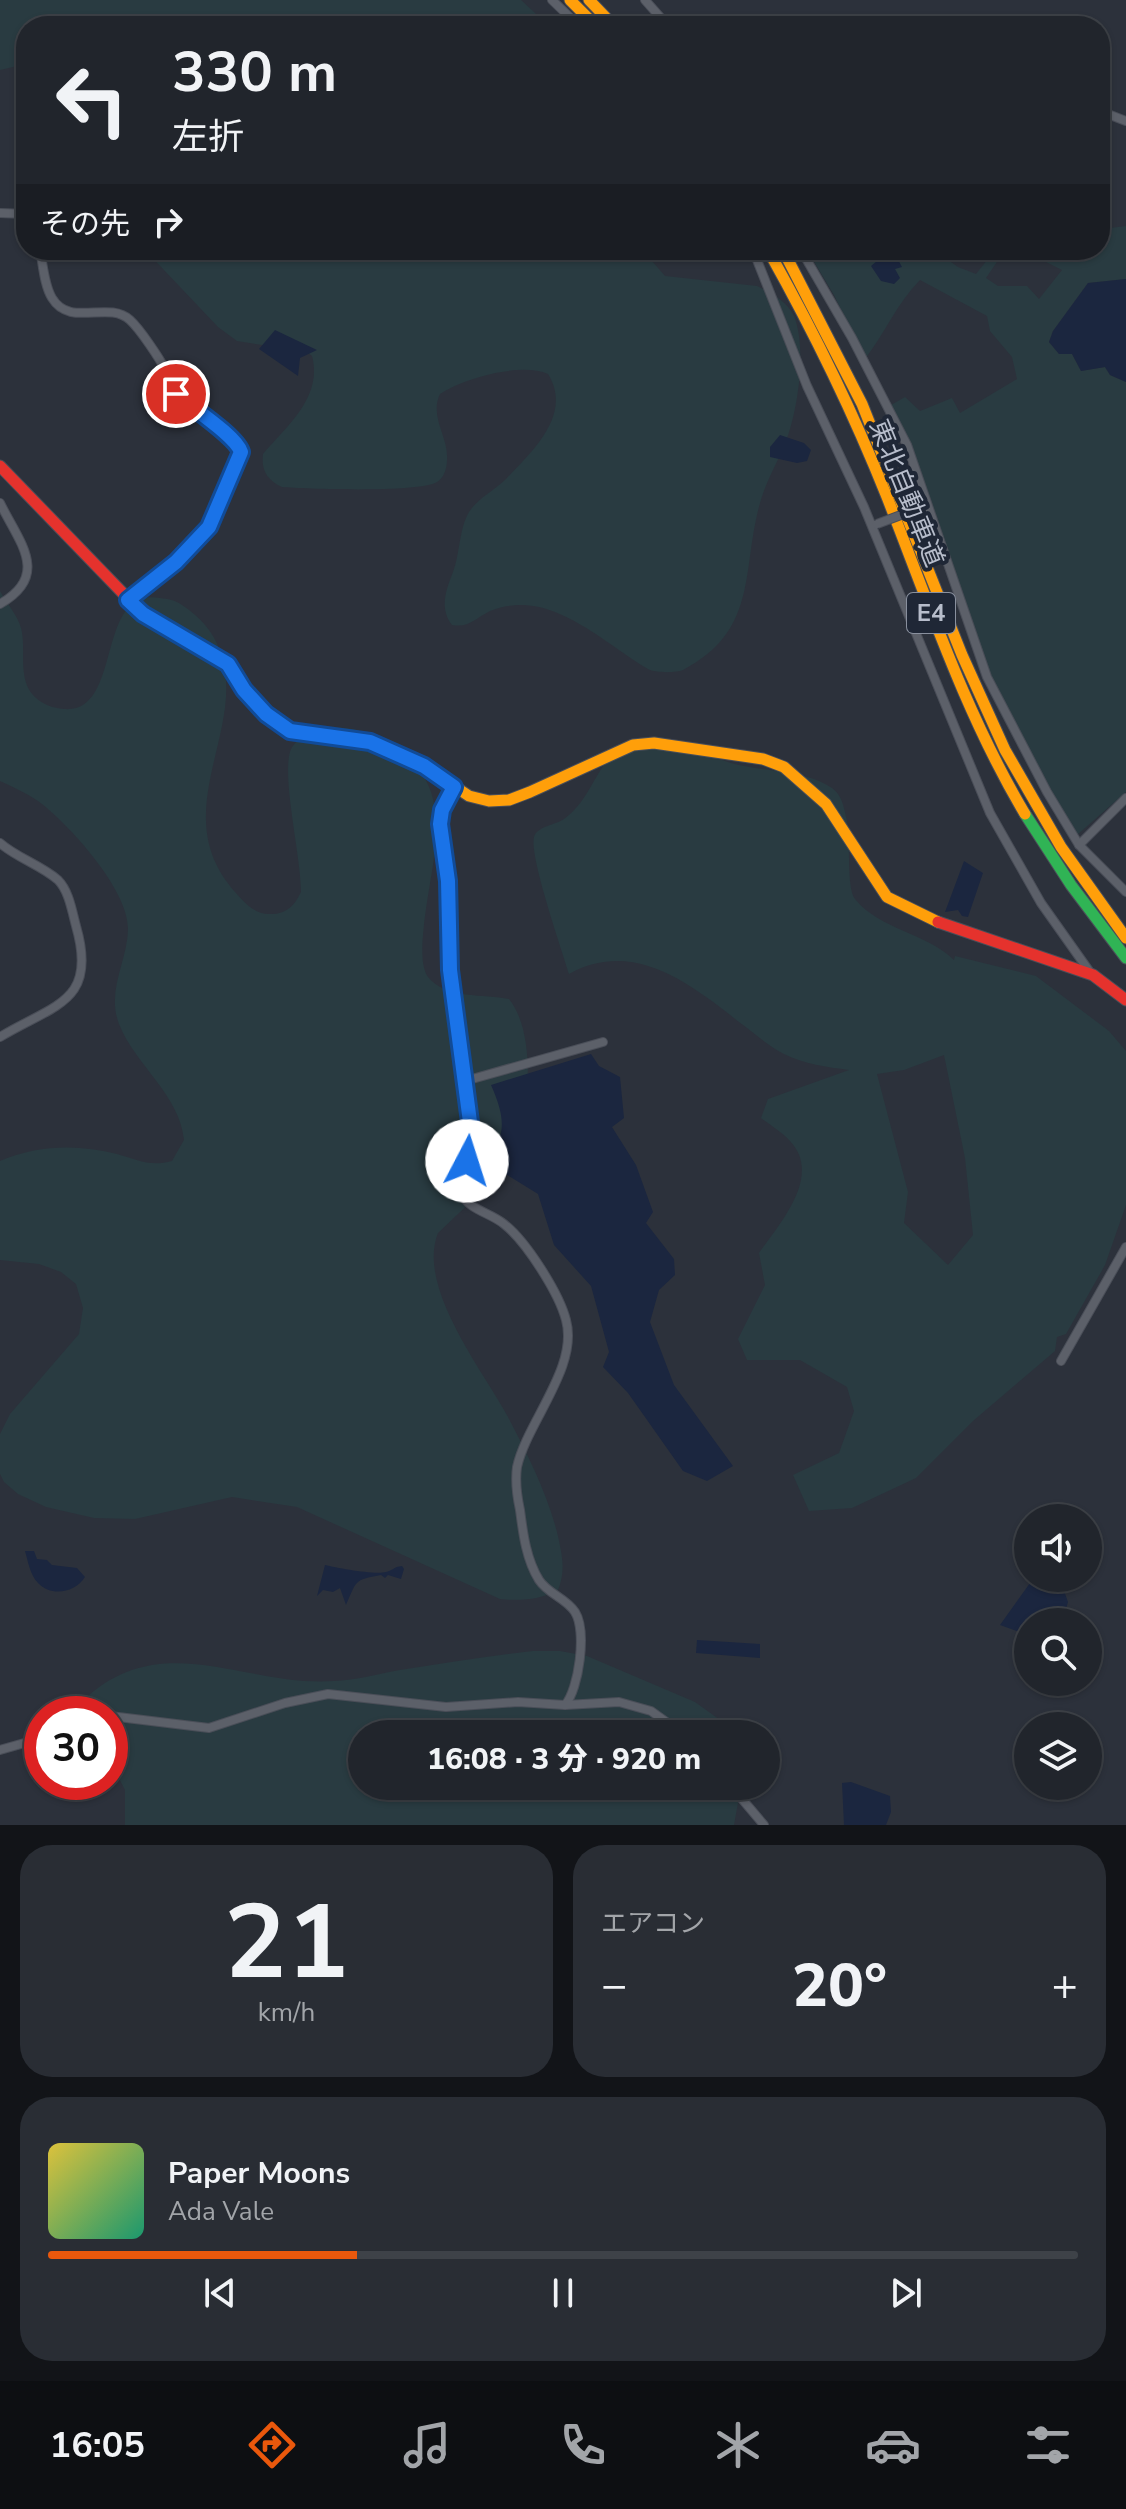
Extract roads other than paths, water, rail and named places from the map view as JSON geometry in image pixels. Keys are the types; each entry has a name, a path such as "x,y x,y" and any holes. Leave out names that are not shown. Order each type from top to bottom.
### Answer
{"main road":[{"path":"570,0 586,16"},
{"path":"589,0 604,16"},
{"name":"東北自動車道","path":"773,260 837,380 963,690 994,756 1044,846 1126,958"},
{"name":"東北自動車道","path":"788,260 855,388 975,685 1006,751 1055,839 1126,938"},
{"path":"0,466 143,614 228,664 244,690 266,714 290,731 370,742 424,766 469,796 489,801 509,800 633,745 654,743 763,759 784,767 826,804 887,897 907,909 969,935 1093,975 1126,1000"}],"street":[{"path":"552,0 569,16"},
{"path":"645,0 659,16"},
{"path":"42,260 50,296 58,305 67,312 113,312 132,321 162,363 176,394 241,448 209,527 176,562 128,600"},
{"path":"757,260 781,326 874,526 990,813 1041,903 1093,975"},
{"path":"807,260 852,338 907,445 925,507 987,677 1047,792 1079,845 1126,892"},
{"path":"0,503 23,544 29,567 20,590 0,604"},
{"path":"874,526 925,507"},
{"path":"454,787 442,810 440,824 448,881 450,970 470,1142 460,1193 473,1207 499,1220 515,1235 552,1289 568,1329 565,1358 525,1444 516,1476 523,1528 535,1573 547,1590 571,1608 580,1628 574,1688 565,1705"},
{"path":"1079,845 1126,798"},
{"path":"0,843 60,882 79,934 82,962 80,981 70,996 0,1037"},
{"path":"465,1081 603,1042"},
{"path":"1061,1361 1126,1247"},
{"path":"128,1718 209,1728 285,1703 328,1694 446,1707 518,1702 565,1705 631,1703 666,1720"},
{"path":"0,1750 24,1743"},
{"path":"743,1800 764,1825"}],"water":[{"path":"878,260 898,260 902,267 895,269 900,278 894,284 881,281 871,266"},
{"path":"1126,279 1126,382 1110,375 1105,367 1081,371 1072,354 1059,354 1049,342 1053,331 1088,283"},
{"path":"275,330 317,350 300,358 298,376 259,349"},
{"path":"780,435 804,443 811,450 807,461 797,463 770,457 770,447"},
{"path":"964,861 983,873 968,917 962,916 958,910 945,912"},
{"path":"591,1054 599,1066 620,1077 624,1118 612,1127 636,1165 653,1212 646,1223 674,1259 675,1275 659,1290 650,1322 674,1385 733,1466 707,1481 683,1471 628,1393 603,1367 609,1352 591,1286 554,1245 538,1194 496,1168 484,1173 496,1149 502,1121 491,1085"},
{"path":"25,1551 34,1551 37,1559 47,1560 52,1565 77,1568 85,1577 69,1590 49,1590 35,1580"},
{"path":"325,1565 373,1573 402,1566 404,1569 401,1579 381,1575 361,1580 346,1605 340,1588 333,1592 323,1590 317,1596"},
{"path":"1024,1592 1064,1592 1068,1602 1066,1608 1014,1608 1014,1630 1000,1625"},
{"path":"697,1640 760,1644 760,1658 696,1653"},
{"path":"851,1782 890,1796 891,1812 886,1825 844,1825 842,1783"}]}
